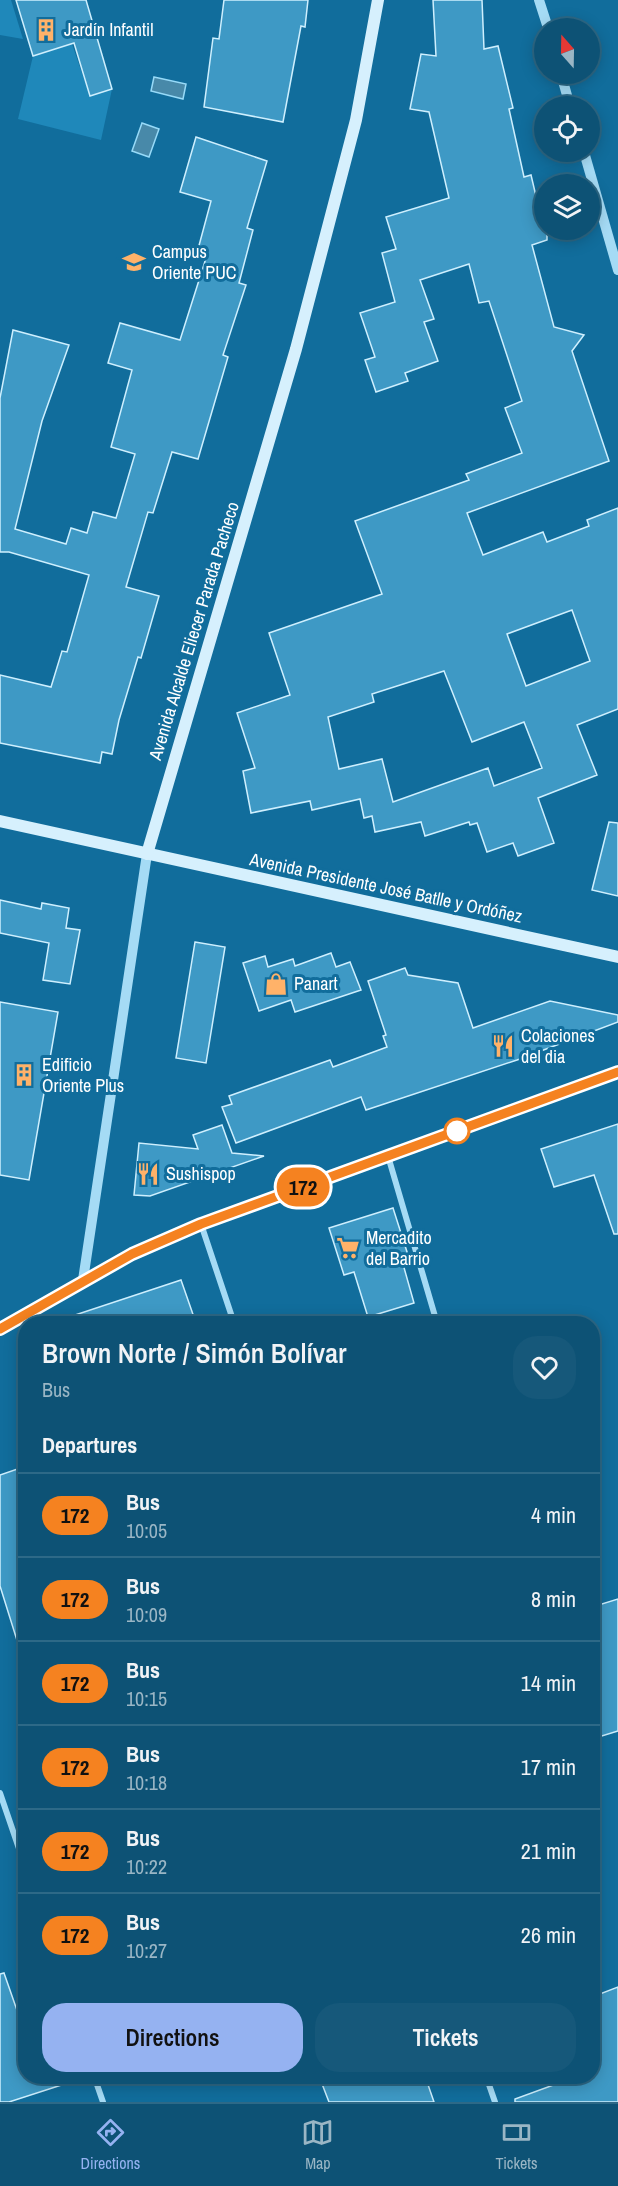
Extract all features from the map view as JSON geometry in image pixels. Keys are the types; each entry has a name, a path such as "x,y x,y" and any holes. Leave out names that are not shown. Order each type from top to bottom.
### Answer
{"main road":[{"name":"Avenida Alcalde Eliecer Parada Pacheco","path":"147,854 296,349 356,120 378,0"},
{"name":"Avenida Presidente José Batlle y Ordóñez","path":"0,821 618,957"}],"street":[{"path":"539,0 545,18"},
{"path":"587,162 618,270"},
{"name":"Avenida Alcalde Eliecer Parada Pacheco","path":"83,1280 147,854"},
{"path":"22,1316 132,1254 201,1224 618,1072"},
{"path":"388,1156 435,1316"},
{"path":"201,1224 232,1316"},
{"path":"0,1329 18,1318"},
{"path":"0,1793 18,1846"},
{"path":"0,1820 8,1817"},
{"path":"97,2084 103,2102"},
{"path":"489,2084 495,2102"}],"shaded area":[{"path":"0,0 11,0 23,39 0,35"},
{"path":"72,44 90,96 112,89 101,140 18,119 33,56"},
{"path":"154,77 186,84 183,99 151,91"},
{"path":"142,123 159,129 149,157 132,151"}],"building":[{"path":"16,0 86,0 112,89 90,96 74,43 33,56"},
{"path":"224,0 308,0 305,27 301,26 283,122 204,107 213,38 219,39"},
{"path":"433,0 482,0 484,49 498,46 513,108 509,109 524,177 531,175 534,188 534,240 547,240 532,245 554,327 584,335 572,351 609,461 467,513 483,555 543,532 547,542 589,526 587,520 618,508 618,709 577,725 597,775 538,798 554,843 518,856 513,843 487,852 477,823 470,825 469,822 425,836 421,822 375,832 372,816 364,818 360,799 312,810 310,801 251,813 243,771 255,768 237,713 290,695 269,633 382,594 355,521 469,480 466,474 522,453 505,408 522,401 489,301 479,303 469,264 420,280 434,319 424,322 438,361 405,373 408,381 376,392 365,360 375,357 360,313 395,302 382,253 396,249 386,217 449,198 429,112 410,109 421,54 436,56","holes":["572,610 590,661 526,686 507,634","444,671 472,742 524,722 542,768 494,786 488,768 393,802 382,759 339,769 328,717 374,702 372,694"]},
{"path":"196,137 267,161 247,228 253,230 239,283 246,285 223,355 228,357 198,459 172,452 153,513 148,512 126,587 159,596 141,658 138,657 119,720 112,754 102,752 100,763 0,743 0,675 51,687 62,651 67,652 89,575 9,552 0,552 0,398 13,330 69,345 42,421 15,529 66,544 71,528 87,533 93,512 116,518 135,454 111,447 132,370 108,363 120,323 180,340 207,255 197,253 211,201 180,192"},
{"path":"609,822 618,823 618,896 592,890"},
{"path":"0,900 41,909 42,903 69,908 66,928 80,930 70,984 43,980 49,943 0,933"},
{"path":"195,942 225,947 206,1063 176,1058"},
{"path":"331,953 336,967 350,962 361,990 295,1012 291,1000 259,1011 243,963 265,956 268,967 293,959 295,966"},
{"path":"405,968 408,975 458,983 473,1028 550,1001 618,1015 618,1022 517,1060 366,1110 361,1097 236,1143 222,1107 232,1104 229,1096 330,1060 333,1067 387,1047 383,1036 386,1035 368,981"},
{"name":"Edificio Oriente Plus","path":"0,1002 58,1012 29,1180 0,1175"},
{"path":"618,1124 618,1234 614,1234 594,1175 554,1187 541,1149"},
{"path":"222,1125 232,1153 264,1156 150,1196 134,1195 139,1143 198,1149 193,1135"},
{"path":"393,1208 408,1255 401,1257 414,1303 368,1316 354,1272 344,1275 329,1228"},
{"path":"181,1280 194,1316 170,1315 72,1316"},
{"path":"18,1469 18,1644 0,1586 0,1475"},
{"path":"618,1599 618,1731 600,1737 600,1605"},
{"path":"4,1973 18,2013 18,2084 65,2084 9,2102 0,2102 0,1974"},
{"path":"618,1987 618,2102 515,2102 515,2099 556,2084 600,2084 600,1994"},
{"path":"322,2084 428,2084 434,2102 329,2102"}],"bus line":[{"name":"172","path":"22,1316 132,1254 201,1224 618,1072"},
{"name":"172","path":"0,1329 18,1318"}],"place":[{"name":"Jardín Infantil","path":"46,30"},
{"name":"Campus Oriente PUC","path":"134,262"},
{"name":"Panart","path":"276,984"},
{"name":"Colaciones del dia","path":"503,1046"},
{"name":"Edificio Oriente Plus","path":"24,1075"},
{"name":"Sushispop","path":"148,1174"},
{"name":"Mercadito del Barrio","path":"348,1248"}]}
